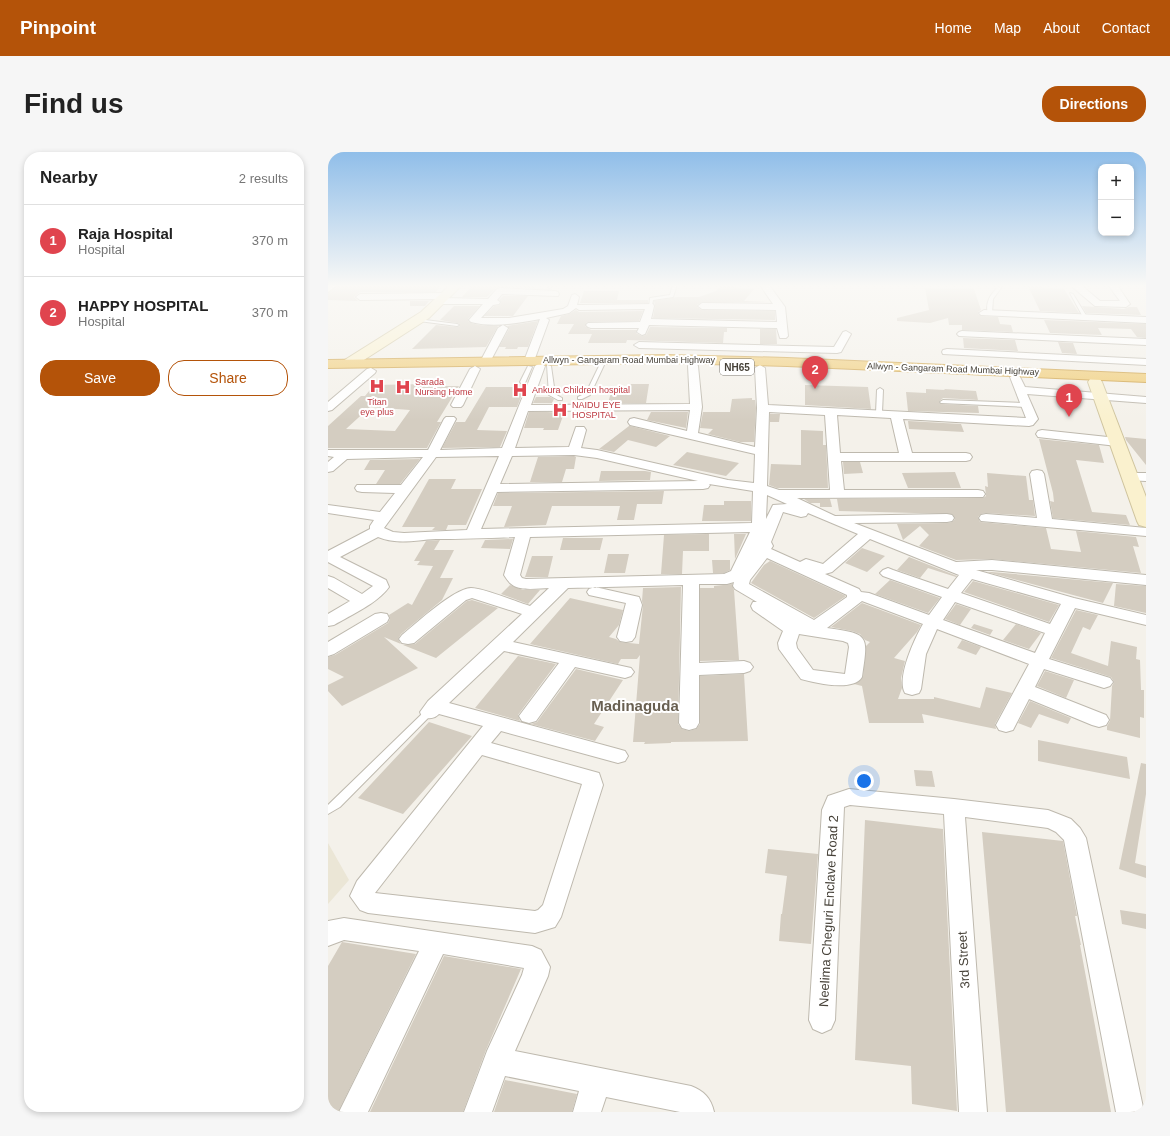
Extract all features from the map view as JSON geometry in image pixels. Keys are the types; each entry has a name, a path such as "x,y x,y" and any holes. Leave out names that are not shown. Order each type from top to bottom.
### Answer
{"highway":[{"name":"Allwyn - Gangaram Road Mumbai Highway","path":"537,365 636,359 787,362 1096,384 1146,378"},
{"name":"Allwyn - Gangaram Road Mumbai Highway","path":"328,364 693,366 760,368 1018,383 1146,384"},
{"name":"Allwyn - Gangaram Road Mumbai Highway","path":"328,371 371,371 480,365"}],"street":[{"path":"348,364 402,330"},
{"path":"457,406 501,330"},
{"path":"472,534 524,408 537,365 542,330"},
{"path":"636,359 643,330"},
{"path":"782,330 787,362"},
{"path":"962,334 968,330"},
{"path":"1077,330 1117,442 1138,477 1146,521"},
{"path":"1085,330 1146,342"},
{"path":"639,345 837,350 846,334"},
{"path":"947,352 1146,362"},
{"path":"692,435 696,407 693,366"},
{"path":"758,548 853,592 855,594 855,599 820,625 811,625 740,584 758,548 763,408 760,368"},
{"path":"328,408 371,371"},
{"path":"763,408 1029,422 1032,419 1018,383"},
{"path":"1096,384 1146,400"},
{"path":"524,408 696,407"},
{"path":"831,411 837,493"},
{"path":"896,414 907,458"},
{"path":"378,531 377,526 432,455 450,419"},
{"path":"634,422 762,452"},
{"path":"574,451 580,430"},
{"path":"1042,434 1117,442"},
{"path":"328,468 338,454 432,455 574,451 597,454 728,484 760,488 777,494 836,523 969,573 1070,602 1146,620"},
{"path":"835,457 966,457"},
{"path":"1037,474 1045,522"},
{"path":"491,488 728,484"},
{"path":"362,488 406,489"},
{"path":"777,494 978,494"},
{"path":"866,535 827,569 822,570 764,545 778,508 782,507 836,523 947,518"},
{"path":"328,509 385,517"},
{"path":"986,518 1146,532"},
{"path":"378,531 391,537 759,527"},
{"path":"329,557 378,531"},
{"path":"524,533 512,575 516,581 531,584 565,582 605,589 630,598 634,602 626,637"},
{"path":"605,589 690,579 727,578 737,574 758,548"},
{"path":"328,621 376,592 380,587 380,583 329,557"},
{"path":"952,566 992,565 1146,580"},
{"path":"888,573 1055,631"},
{"path":"912,689 919,650 934,621 951,595 969,573"},
{"path":"727,578 744,596 788,627 793,628"},
{"path":"688,723 690,669 690,579"},
{"path":"328,581 362,601"},
{"path":"432,709 565,582"},
{"path":"408,639 460,597 466,594 480,595 533,612"},
{"path":"864,596 1038,661 1104,682"},
{"path":"1006,725 1070,602"},
{"path":"328,650 381,618"},
{"path":"499,644 625,672"},
{"path":"529,716 571,660"},
{"path":"690,669 744,667"},
{"path":"1024,690 1099,720"},
{"path":"432,709 618,756"},
{"path":"478,747 592,779 593,785 553,910 546,919 535,922 368,903 362,896 365,888 496,724"},
{"path":"574,773 588,748"},
{"name":"Neelima Cheguri Enclave Road 2","path":"822,1020 833,810 835,802 849,798 954,807"},
{"path":"954,807 1048,819 1063,823 1070,829 1075,838 1130,1112"},
{"name":"3rd Street","path":"954,807 973,1112"},
{"path":"328,935 334,930 344,929 532,958 537,967 535,976 497,1061 478,1112"},
{"path":"353,1112 436,942"},
{"path":"497,1061 691,1100 699,1108 700,1112"},
{"path":"587,1112 596,1081"}],"lane":[{"path":"523,382 537,365 552,395 560,398"},
{"path":"580,398 588,394 602,366"},
{"path":"879,413 880,390"},
{"path":"943,402 1026,405"},
{"path":"328,810 336,804 432,709"}],"shaded area":[{"path":"328,843 349,880 328,904"}],"building":[{"path":"431,330 496,330 486,347 412,349"},
{"path":"509,330 535,330 528,347 505,349 506,347 499,347"},
{"path":"571,330 637,330 636,333 642,336 646,335 649,330 727,330 727,332 724,332 723,343 627,340 626,343 588,343 592,334 568,334"},
{"path":"760,330 776,330 777,344 760,344"},
{"path":"962,330 1012,330 1013,332"},
{"path":"1049,330 1099,330 1102,335 1050,333"},
{"path":"1132,330 1146,330 1146,338 1137,337"},
{"path":"963,338 1015,340 1018,351 964,348"},
{"path":"1058,342 1073,343 1077,354 1062,353"},
{"path":"424,384 422,386 459,386 437,422 441,422 427,448 328,448 328,426 361,396 365,396 374,385","holes":["370,407 410,410 395,431 346,429"]},
{"path":"629,384 649,384 646,403 608,403 612,389 628,389"},
{"path":"805,385 868,387 871,409 805,405"},
{"path":"486,387 525,387 517,407 489,407 477,430 507,431 500,447 442,448 456,422 465,422"},
{"path":"926,389 976,391 978,400 943,398 939,402 941,404 978,406 979,413 908,411 906,392 926,393"},
{"path":"536,397 550,397 554,399 552,403 533,403"},
{"path":"752,398 752,400 755,400 756,408 754,442 740,442 708,434 713,429 700,428 703,412 730,412 732,399"},
{"path":"529,412 564,413 558,430 543,430 544,428 524,428"},
{"path":"651,412 688,412 686,428 647,420"},
{"path":"770,414 780,414 779,422 770,422"},
{"path":"908,421 961,424 964,432 909,429"},
{"path":"629,426 670,436 656,447 628,440 614,452 599,449"},
{"path":"801,430 823,431 823,445 826,445 828,488 777,488 769,485 771,464 801,465"},
{"path":"1125,437 1146,439 1146,465 1126,440"},
{"path":"1039,439 1099,445 1104,463 1076,460 1092,512 1126,515 1130,525 1053,518 1050,501 1054,502 1053,493"},
{"path":"687,452 739,463 726,476 673,465"},
{"path":"538,457 576,457 574,469 566,469 562,482 530,482"},
{"path":"420,459 400,484 376,484 385,470 364,470 370,460"},
{"path":"843,462 860,462 863,473 844,474"},
{"path":"601,471 651,472 650,480 599,481"},
{"path":"955,472 961,488 908,488 902,473"},
{"path":"987,473 1026,476 1029,500 1033,500 1035,516 986,513 981,514 978,517 980,522 1046,528 1051,549 1081,552 1076,531 1136,537 1139,547 1133,546 1141,573 992,559 956,560 919,546 929,535 920,526 903,540 897,524 947,523 952,522 955,519 952,514 839,511 837,499 983,498 986,496 985,486 988,487"},
{"path":"429,479 456,479 451,489 482,489 466,525 448,525 446,530 432,530 435,527 402,527"},
{"path":"664,491 662,504 637,504 634,520 617,520 620,506 552,506 546,525 504,527 512,506 493,506 498,493"},
{"path":"804,499 830,499 832,507 820,507 820,503 810,503"},
{"path":"724,501 751,501 751,521 702,521 704,505 724,505"},
{"path":"709,534 709,551 683,551 682,574 661,574 664,535"},
{"path":"734,534 746,534 735,559"},
{"path":"563,538 603,538 600,550 560,550"},
{"path":"513,539 510,549 481,548 485,540"},
{"path":"440,540 434,550 454,550 440,578 453,578 442,600 401,634 398,639 401,644 384,637 418,668 342,706 328,691 328,685 344,677 328,669 328,657 335,655 388,623 390,619 389,615 408,603 412,605 433,566 417,565 420,561 414,561 426,541"},
{"path":"862,548 885,556 867,572 845,563"},
{"path":"608,554 629,554 625,573 604,573"},
{"path":"532,556 553,556 548,577 525,577"},
{"path":"909,557 957,576 956,577 928,568 920,578 897,570"},
{"path":"712,560 730,560 730,570 724,573 713,573"},
{"path":"770,561 846,596 814,618 751,583 764,565"},
{"path":"987,572 992,572 1113,583 1103,603"},
{"path":"890,580 940,598 928,613 875,594"},
{"path":"973,581 1059,605 1049,622 964,592"},
{"path":"732,584 734,590 739,660 700,661 700,588 714,588 714,586"},
{"path":"1116,584 1146,586 1146,613 1114,606"},
{"path":"510,585 523,590 540,590 528,604 501,594"},
{"path":"681,587 678,724 682,729 689,731 696,729 700,724 700,676 744,674 748,741 671,742 644,744 645,742 633,742 640,655 637,659 621,659 618,664 530,644 570,598 623,610 619,625 609,637 620,642 639,644 643,605 643,588"},
{"path":"472,600 498,608 436,658 403,645 415,644 467,601"},
{"path":"862,603 921,625 917,632 894,658 905,661 901,678 902,688 898,699 934,699 934,697 980,708 986,687 1012,693 995,724 996,729 922,714 924,723 869,723 862,686 854,684 863,677 866,646 870,642 865,640 860,634 831,627"},
{"path":"956,604 971,609 960,625 945,619"},
{"path":"1076,610 1098,615 1090,630 1083,627 1071,653 1108,666 1111,641 1137,647 1136,659 1140,660 1141,690 1144,690 1144,718 1140,717 1140,738 1107,730 1107,726 1110,721 1112,686 1114,682 1111,677 1051,658"},
{"path":"974,624 993,630 990,635 971,628"},
{"path":"1016,624 1041,633 1029,649 1003,640"},
{"path":"962,640 981,647 976,655 957,648"},
{"path":"518,656 556,664 518,715 520,721 475,708"},
{"path":"576,669 623,680 594,724 604,727 595,741 531,724 537,722"},
{"path":"1045,671 1074,680 1066,698 1037,686"},
{"path":"1030,701 1071,718 1068,724 1039,714 1031,728 1018,723"},
{"path":"429,722 472,736 403,814 358,798"},
{"path":"1038,740 1127,757 1130,779 1038,761"},
{"path":"1141,763 1146,764 1146,794 1135,863 1146,866 1146,878 1119,869"},
{"path":"914,770 932,771 935,787 916,786"},
{"path":"865,820 943,829 957,1111 912,1104 911,1066 855,1060"},
{"path":"982,832 1063,841 1077,916 1075,916 1080,945 1111,1112 1006,1112"},
{"path":"768,849 818,854 811,944 779,941 781,914 787,876 765,873"},
{"path":"1120,910 1146,914 1146,929 1122,924"},
{"path":"342,942 416,954 338,1112 328,1112 328,966"},
{"path":"444,956 521,969 486,1050 463,1112 370,1112"},
{"path":"505,1080 577,1094 572,1112 494,1112"}],"place":[{"name":"Titan eye plus","path":"377,386"},
{"name":"Sarada Nursing Home","path":"403,387"},
{"name":"HAPPY HOSPITAL","path":"815,389"},
{"name":"Ankura Children hospital","path":"520,390"},
{"name":"NAIDU EYE HOSPITAL","path":"560,410"},
{"name":"Raja Hospital","path":"1069,417"}],"district":[{"name":"Madinaguda","path":"635,706"}]}
